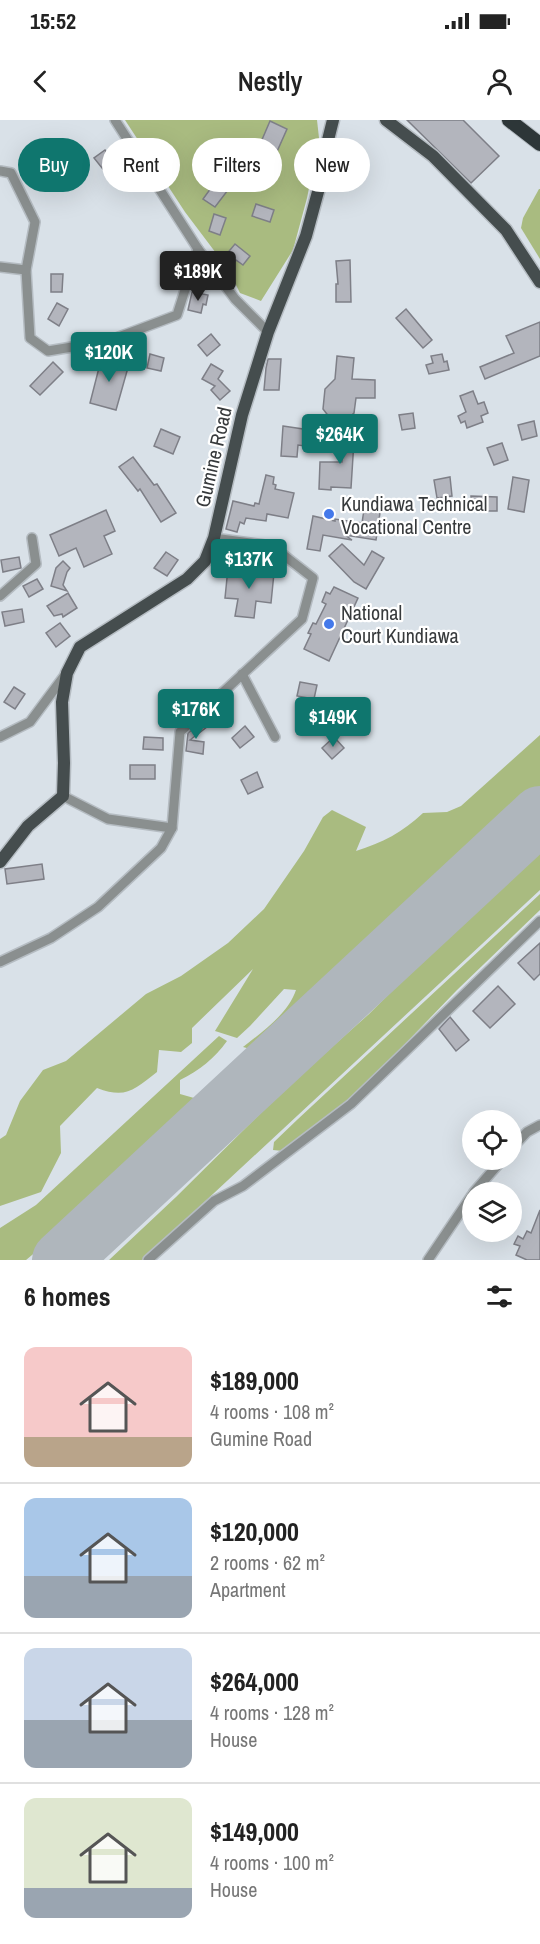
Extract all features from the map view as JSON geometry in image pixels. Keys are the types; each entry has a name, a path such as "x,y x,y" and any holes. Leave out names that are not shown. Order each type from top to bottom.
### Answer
{"highway":[{"path":"509,120 540,144"}],"main road":[{"name":"Gumine Road","path":"63,796 62,702 67,673 80,647 187,579 205,561 214,538 242,415 268,332 306,236 322,177 333,120"},
{"path":"386,120 433,156 506,230 540,282"},
{"path":"0,862 28,826 63,796"}],"street":[{"path":"115,120 198,249 235,299 268,332"},
{"path":"0,171 11,173 35,222 26,270 30,338 48,351 108,341 177,315 198,249"},
{"path":"0,267 26,270"},
{"path":"0,596 36,564 32,538"},
{"path":"0,962 51,938 98,907 161,848 172,828 180,732 302,619 313,579 272,546 214,538"},
{"path":"0,737 30,722 67,673"},
{"path":"242,674 275,738"},
{"path":"63,796 108,819 172,828"},
{"path":"148,1260 213,1201 243,1186 351,1104 540,921"},
{"path":"522,1137 540,1125"},
{"path":"483,1182 493,1170"},
{"path":"428,1260 462,1210"}],"green space":[{"path":"125,120 317,120 319,138 294,138 294,192 308,192 307,198 293,250 261,301 240,293 228,269 172,192 180,192 180,138 137,138"},
{"path":"539,189 540,259 521,228 523,218"},
{"path":"540,735 540,788 258,1051 243,1047 281,1015 296,990 284,989 237,1038 215,1031 253,969 192,1028 192,1043 181,1052 159,1050 157,1072 136,1088 123,1093 97,1088 60,1126 61,1153 41,1192 0,1206 0,1139 6,1135 20,1101 43,1070 66,1061 146,994 181,976 228,943 264,909 304,851 323,817 332,810 366,827 356,851 366,848 400,831 423,813 447,812 461,806"},
{"path":"540,850 540,890 142,1260 109,1260 286,1088 369,1014"},
{"path":"540,894 540,910 457,990 349,1102 283,1151 273,1150 274,1142"},
{"path":"219,1036 227,1041 212,1059 180,1080 180,1094 201,1100 80,1215 26,1260 0,1260 0,1228 36,1205"}],"building":[{"path":"407,120 463,120 499,156 471,183"},
{"path":"270,121 287,129 282,140 282,138 263,138"},
{"path":"102,152 102,168 94,158"},
{"path":"208,192 226,192 215,207 203,199"},
{"path":"256,204 274,210 270,222 252,216"},
{"path":"214,214 226,218 220,235 209,231"},
{"path":"235,244 250,256 243,265 236,260 234,263 225,256"},
{"path":"350,260 351,302 336,302 336,284 338,284 336,261"},
{"path":"51,274 63,274 62,292 51,292"},
{"path":"192,292 208,295 201,313 188,310"},
{"path":"57,303 68,309 59,326 48,319"},
{"path":"406,309 432,340 423,348 396,318"},
{"path":"540,322 540,356 485,379 480,367 514,353 506,336"},
{"path":"211,334 220,345 207,356 198,345"},
{"path":"150,354 164,358 161,371 147,368"},
{"path":"442,354 449,370 429,374 426,365 433,363 431,356"},
{"path":"102,356 129,364 116,410 90,403"},
{"path":"337,356 354,358 352,379 375,380 375,398 356,398 354,413 346,420 330,418 323,409 325,389 335,379"},
{"path":"268,359 281,359 279,390 264,390"},
{"path":"53,362 63,372 40,395 30,386"},
{"path":"211,364 223,371 218,379 230,391 220,400 211,390 215,386 202,379"},
{"path":"473,391 478,404 484,402 488,413 481,416 483,422 467,428 465,421 461,423 458,416 466,412 460,396"},
{"path":"413,413 415,428 402,430 399,415"},
{"path":"534,421 537,436 522,440 518,425"},
{"path":"344,424 355,425 351,488 319,489 320,462 342,462"},
{"path":"283,426 330,433 328,449 298,445 297,457 281,456"},
{"path":"161,429 180,437 173,454 154,446"},
{"path":"502,443 508,460 494,465 487,448"},
{"path":"133,457 154,485 157,484 176,513 161,522 140,489 138,491 119,467"},
{"path":"266,475 274,477 275,489 294,493 288,518 267,514 266,521 246,518 244,524 240,522 237,532 226,529 233,501 254,506 255,503 259,504"},
{"path":"450,477 452,496 437,498 434,480"},
{"path":"513,477 529,480 524,512 508,509"},
{"path":"471,496 497,497 497,511 471,511"},
{"path":"365,503 381,506 376,540 345,535 352,540 323,535 320,551 307,549 313,516 335,521 335,519 362,523"},
{"path":"106,510 115,531 104,536 112,554 84,567 76,548 59,556 50,535"},
{"path":"342,544 364,565 372,551 384,558 366,589 354,582 329,556"},
{"path":"166,552 178,560 167,576 154,568"},
{"path":"19,557 21,568 3,572 1,560"},
{"path":"63,561 70,568 63,585 67,591 51,586 56,568"},
{"path":"228,568 274,573 271,603 256,601 254,618 235,616 238,599 225,598"},
{"path":"37,579 43,589 29,597 23,586"},
{"name":"National Court Kundiawa","path":"334,587 358,598 329,661 304,649 311,634 308,633 313,623 316,624 326,604 322,602 326,592 330,594"},
{"path":"68,593 77,608 63,617 62,614 54,616 47,606"},
{"path":"22,609 24,622 5,626 2,612"},
{"path":"60,623 70,636 56,647 46,633"},
{"path":"300,682 317,685 314,699 297,696"},
{"path":"14,687 25,694 15,709 4,702"},
{"path":"310,707 319,722 308,730 298,715"},
{"path":"202,721 207,727 190,740 204,742 203,754 186,751 188,733"},
{"path":"245,726 254,737 240,748 232,738"},
{"path":"144,737 163,738 163,750 143,749"},
{"path":"334,737 344,748 332,759 322,748"},
{"path":"130,765 155,765 155,779 130,779"},
{"path":"257,772 263,787 248,794 241,780"},
{"path":"42,864 44,879 7,884 5,869"},
{"path":"540,943 540,974 534,980 518,963"},
{"path":"498,986 515,1004 490,1028 473,1011"},
{"path":"450,1017 469,1040 456,1051 439,1029"},
{"path":"540,1210 540,1260 527,1260 516,1255 520,1246 514,1244 515,1242 522,1242 527,1231 531,1233"}],"runway":[{"path":"61,1260 540,815"}],"place":[{"name":"Kundiawa Technical Vocational Centre","path":"329,514"},
{"name":"National Court Kundiawa","path":"329,624"}]}
